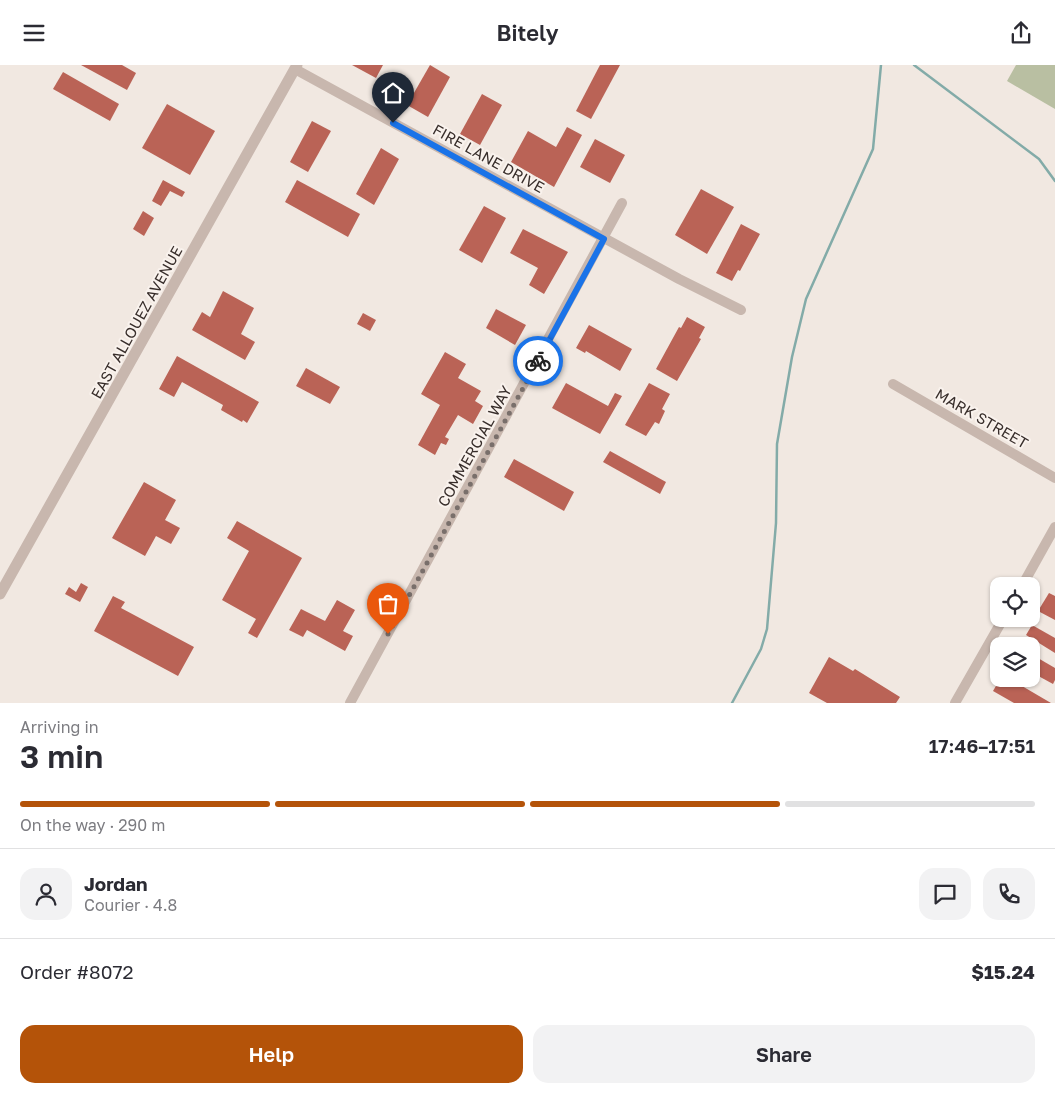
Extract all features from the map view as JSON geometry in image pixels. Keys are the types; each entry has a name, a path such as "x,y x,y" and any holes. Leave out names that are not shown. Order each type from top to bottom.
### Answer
{"street":[{"name":"FIRE LANE DRIVE","path":"296,67 604,239 741,309"},
{"name":"EAST ALLOUEZ AVENUE","path":"0,594 296,67"},
{"name":"COMMERCIAL WAY","path":"350,703 622,203"},
{"name":"MARK STREET","path":"893,384 1055,478"},
{"path":"1027,577 1055,527"},
{"path":"955,703 998,627"}],"green space":[{"path":"1016,65 1055,65 1055,109 1007,81"}],"building":[{"path":"81,65 122,65 136,73 127,90"},
{"path":"352,65 383,65 376,78"},
{"path":"430,65 450,77 428,117 407,105"},
{"path":"600,65 620,65 591,119 576,111"},
{"path":"63,72 119,104 110,121 53,89"},
{"path":"482,94 502,105 480,145 460,134"},
{"path":"167,104 215,131 190,175 142,148"},
{"path":"312,121 331,131 308,172 290,162"},
{"path":"567,127 582,135 554,187 511,162 528,131 556,147"},
{"path":"595,139 625,155 610,183 580,167"},
{"path":"381,148 399,159 374,205 356,194"},
{"path":"163,180 185,192 182,197 170,191 161,206 152,201"},
{"path":"297,180 360,214 348,237 285,202"},
{"path":"701,189 734,207 707,254 675,235"},
{"path":"484,206 506,218 482,263 459,250"},
{"path":"143,211 154,218 144,236 133,229"},
{"path":"741,224 760,234 740,271 738,270 732,281 716,273"},
{"path":"523,229 568,252 544,294 529,285 538,268 510,253"},
{"path":"223,291 254,308 241,334 255,342 245,360 192,330 202,312 210,317"},
{"path":"496,309 526,325 515,345 486,328"},
{"path":"363,313 376,320 370,331 357,324"},
{"path":"687,317 705,327 699,338 701,339 677,381 656,369 679,327 681,328"},
{"path":"589,325 632,349 620,371 586,351 585,353 576,348"},
{"path":"445,352 466,364 458,378 481,391 475,401 483,406 473,424 458,415 445,437 449,439 446,445 441,443 435,455 418,445 440,405 421,394"},
{"path":"177,356 259,402 247,423 221,410 223,405 182,382 174,397 159,389"},
{"path":"306,368 340,387 330,404 296,386"},
{"path":"566,383 608,406 615,393 622,396 600,434 552,408"},
{"path":"649,383 670,394 662,409 665,411 659,424 655,422 646,436 625,425"},
{"path":"610,451 666,482 660,494 603,462"},
{"path":"514,459 574,492 564,511 504,477"},
{"path":"144,482 176,500 165,520 180,528 171,544 156,536 145,556 112,538"},
{"path":"237,521 302,558 257,638 248,633 256,619 222,600 249,551 227,538"},
{"path":"81,583 88,587 80,602 65,594 69,587 76,592"},
{"path":"1049,593 1055,596 1055,620 1040,612 1040,608"},
{"path":"113,596 125,602 121,608 194,647 178,676 94,631"},
{"path":"337,600 355,610 343,631 353,636 345,651 307,630 303,637 289,630 301,609 325,621"},
{"path":"1031,627 1036,627 1055,638 1055,653 1040,644 1040,637 1029,637 1026,635"},
{"path":"829,657 853,671 855,669 900,697 896,703 827,703 809,693"},
{"path":"1040,659 1055,668 1053,684 1040,677"},
{"path":"995,687 1024,687 1051,703 1014,703 993,691"}],"waterway":[{"path":"732,703 761,649 767,629 776,523 777,444 792,357 806,299 873,149 881,65"},
{"path":"914,65 1039,159 1055,181"}],"way so far":[{"path":"388,634 538,361"}],"route":[{"path":"393,123 604,239 538,361"}]}
